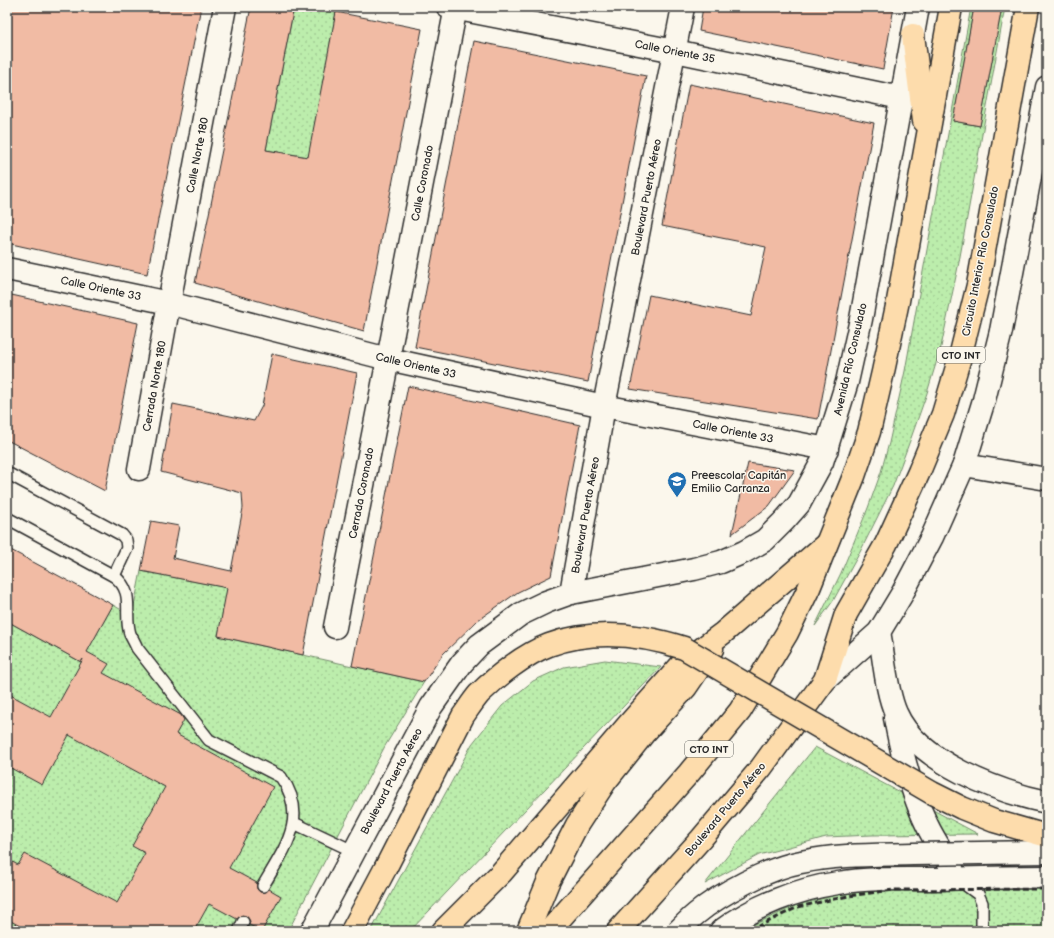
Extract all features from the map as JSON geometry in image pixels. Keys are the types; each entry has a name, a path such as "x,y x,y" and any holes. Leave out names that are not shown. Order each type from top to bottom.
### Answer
{"highway":[{"name":"CTO INT","path":"549,931 689,774 740,711 787,633 809,588 854,476 869,432 898,301 952,7"},
{"name":"Circuito Interior Río Consulado","path":"824,680 846,614 886,544 919,472 943,414 958,364 978,285 1028,7"},
{"path":"913,35 927,141"},
{"path":"442,931 501,873 683,663 723,633 829,541"},
{"path":"528,931 548,882 577,825 605,782 645,732 686,687 723,633"},
{"path":"352,931 463,716 478,695 512,667 527,657 548,646 574,638 600,635 627,635 666,642 684,648 932,793 962,808 994,821 1047,836"},
{"name":"Boulevard Puerto Aéreo","path":"618,931 701,839 760,768 824,680"}],"street":[{"name":"Calle Norte 180","path":"169,303 224,7"},
{"name":"Calle Oriente 35","path":"453,7 901,98"},
{"name":"Calle Coronado","path":"388,359 453,7"},
{"name":"Boulevard Puerto Aéreo","path":"312,931 353,851 431,707 462,663 480,646 521,614 546,602 571,593 604,406 683,7"},
{"name":"Avenida Río Consulado","path":"571,593 694,569 721,562 744,552 765,540 784,521 799,504 812,483 827,448 850,368 918,7"},
{"name":"CTO INT","path":"824,680 879,632 902,594 932,537 964,465 984,400 1001,331 1043,128 1047,87"},
{"name":"Calle Oriente 33","path":"7,269 169,303 388,359 604,406 827,448"},
{"name":"Cerrada Norte 180","path":"139,470 169,303"},
{"name":"Cerrada Coronado","path":"335,627 388,359"},
{"path":"964,465 1047,479"},
{"path":"879,632 901,748 913,789 927,826 957,878"},
{"path":"892,701 896,714 904,727 925,751 961,771 1002,790 1047,802"},
{"path":"678,931 695,914 734,889 767,873 799,862 828,857 861,854 1047,852"},
{"path":"721,931 733,922 758,908 786,896 837,883 868,880 1047,877"}],"lane":[{"path":"7,473 122,535 126,540 127,548 114,576"},
{"path":"7,518 114,576 122,582 127,594 130,633 137,648 209,740 281,777 289,788 293,803 294,823 288,842 263,886"},
{"path":"294,823 353,851"},
{"path":"957,878 978,894 982,903 982,931"}],"green space":[{"path":"294,7 313,7 336,12 309,157 266,150"},
{"path":"971,7 974,7 953,121 980,126 1002,7 1005,7 959,262 941,347 927,393 893,486 860,552 833,601 815,626 841,573 868,508 881,472 889,443 905,371"},
{"path":"141,571 228,588 218,636 424,682 385,746 288,931 7,931 7,621 81,662 113,605 132,616"},
{"path":"605,660 661,667 410,931 371,931 472,744 502,706 533,681 564,667"},
{"path":"815,747 978,834 826,837 759,855 705,884"},
{"path":"1047,886 1047,929 1031,931 744,931 755,924 797,905 848,892 897,887"}],"building":[{"path":"7,7 201,7 147,274 7,243"},
{"path":"251,7 294,7 266,150 308,157 336,12 422,29 364,331 195,283"},
{"path":"703,7 894,7 883,69 699,31"},
{"path":"974,7 1002,7 980,126 953,121"},
{"path":"474,41 646,76 588,382 415,347"},
{"path":"689,84 874,123 818,419 630,389 649,295 751,316 766,247 662,226"},
{"path":"7,294 138,323 105,491 7,440"},
{"path":"272,354 357,373 303,655 218,636 227,588 141,571 151,521 179,526 173,558 231,571 243,508 242,493 161,472 173,404 254,421 262,406"},
{"path":"408,386 580,425 551,576 518,592 478,620 443,654 424,682 352,666"},
{"path":"748,463 795,470 769,506 732,534"},
{"path":"7,548 113,605 87,652 109,664 103,673 181,715 184,720 176,734 273,787 229,868 257,883 257,889 260,892 266,892 269,889 281,896 262,931 249,925 250,921 246,916 242,915 237,919 209,904 194,931 29,931 7,919 7,859 18,865 25,854 117,903 145,853 132,846 165,787 69,735 42,785 7,766 7,693 51,717 83,659 81,662 7,621"}],"railway":[{"path":"749,931 798,907 848,896 893,890 1047,889"}],"place":[{"name":"Preescolar Capitán Emilio Carranza","path":"677,498"}]}
